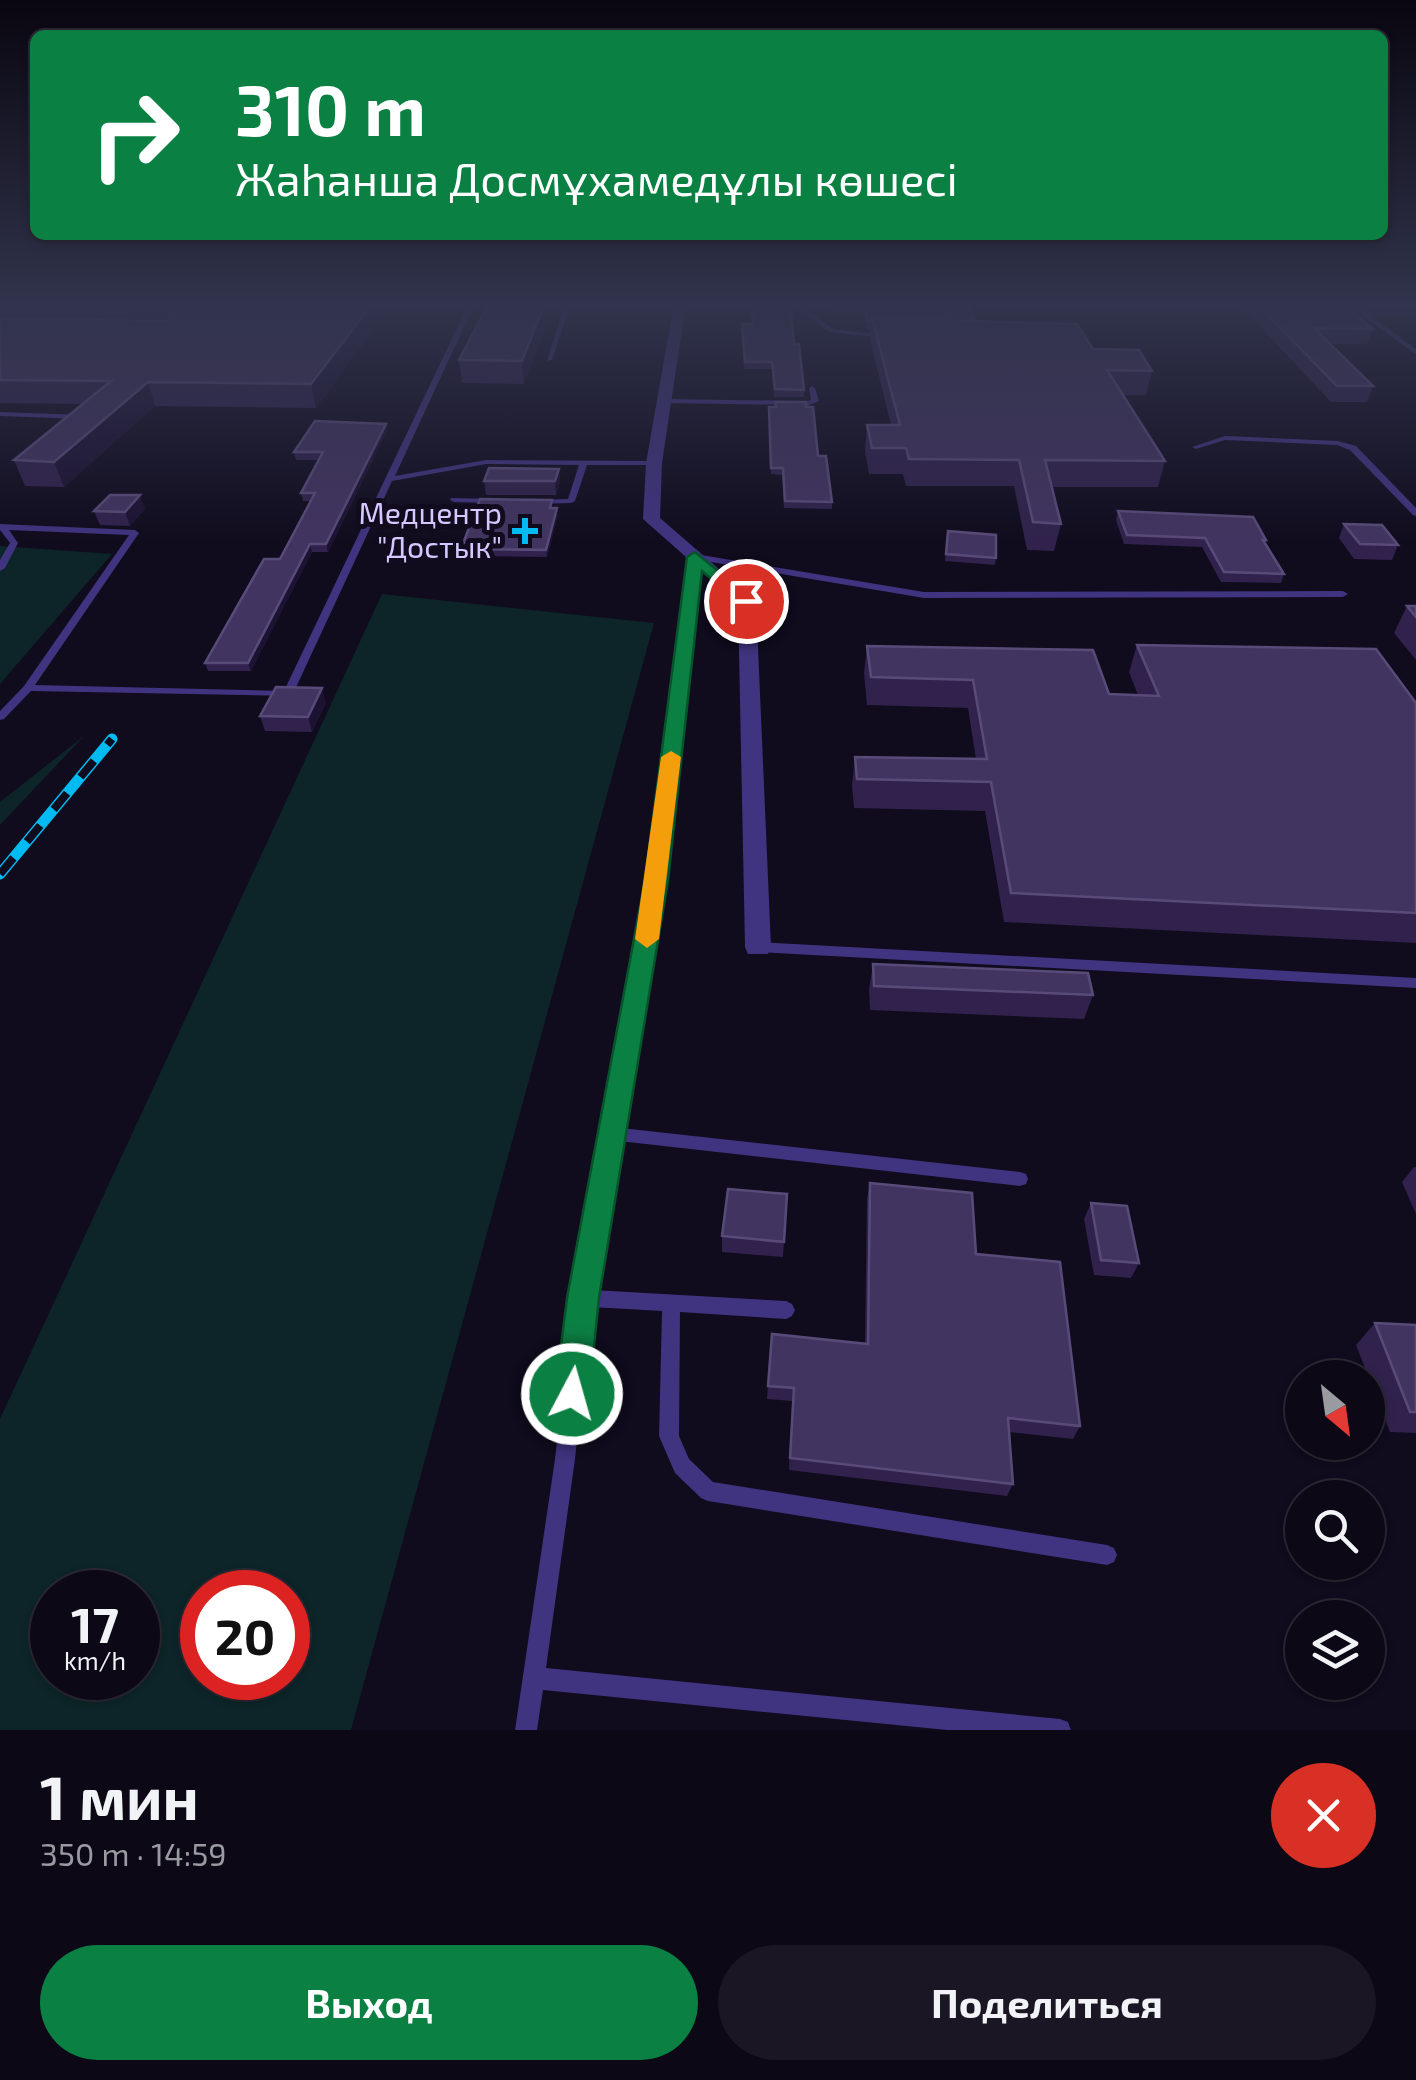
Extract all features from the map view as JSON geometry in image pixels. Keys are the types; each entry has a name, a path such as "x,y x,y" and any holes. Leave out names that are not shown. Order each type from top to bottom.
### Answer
{"street":[{"path":"667,384 654,463 651,519 746,601 758,947"}],"lane":[{"path":"28,688 288,694 434,384"},
{"path":"664,401 809,404 815,401 812,388"},
{"path":"0,414 80,416 84,421 73,430"},
{"path":"1196,447 1225,438 1338,443 1354,448 1416,513"},
{"path":"390,479 486,462 654,463"},
{"path":"526,502 571,501 584,462"},
{"path":"454,500 508,501"},
{"path":"0,717 28,688 135,533 2,527"},
{"path":"0,568 14,544 2,527"},
{"path":"526,1730 536,1678 583,1298 656,880 695,557 924,594 1343,594"},
{"path":"0,698 17,699"},
{"path":"758,947 1416,982"},
{"path":"614,1134 1020,1179"},
{"path":"583,1298 786,1310"},
{"path":"671,1303 669,1436 682,1466 708,1492 1107,1555"},
{"path":"536,1678 1060,1730"}],"green space":[{"path":"0,546 112,554 0,684"},
{"path":"382,594 654,623 351,1730 0,1730 0,1419"},
{"path":"84,736 0,825 0,802"}],"building":[{"path":"108,384 146,384 54,462 14,460"},
{"path":"774,384 803,384 804,390 775,389"},
{"path":"889,384 1116,384 1165,461 1045,460 1061,524 1033,522 1019,460 909,459 906,448 872,448 867,425 900,425"},
{"path":"1335,384 1373,386 1337,386"},
{"path":"775,402 806,402 806,407 813,407 818,456 826,456 832,502 785,501 783,468 771,468 769,407 776,407"},
{"path":"315,421 386,424 326,544 310,544 248,663 205,663 264,559 280,559 315,493 301,493 323,452 294,452"},
{"path":"489,468 559,469 555,481 484,481"},
{"path":"110,495 140,495 125,512 94,511"},
{"path":"480,499 552,500 550,508 557,508 546,550 461,549"},
{"path":"1118,511 1253,517 1284,574 1224,572 1205,538 1127,535"},
{"path":"1344,524 1382,525 1398,545 1360,544"},
{"path":"948,531 996,535 996,558 946,554"},
{"path":"1137,645 1376,649 1416,703 1416,913 1011,893 991,782 857,779 855,757 987,759 973,680 871,677 867,646 1093,650 1109,694 1159,696"},
{"path":"276,687 322,688 308,717 260,716"},
{"path":"873,964 1088,973 1093,995 874,986"},
{"path":"870,1183 972,1193 976,1254 1060,1262 1080,1426 1008,1418 1013,1484 790,1458 794,1388 768,1386 772,1334 868,1344"},
{"path":"728,1189 787,1194 784,1242 722,1236"},
{"path":"1091,1203 1127,1206 1139,1263 1101,1260"},
{"path":"1375,1323 1416,1325 1416,1412 1410,1412"}],"railway":[{"path":"0,874 112,739"}],"slow traffic":[{"path":"647,939 671,757"}],"place":[{"name":"Медцентр \"Достык\"","path":"525,531"}],"route":[{"path":"572,1394 583,1298 656,880 695,557 746,601"}]}
